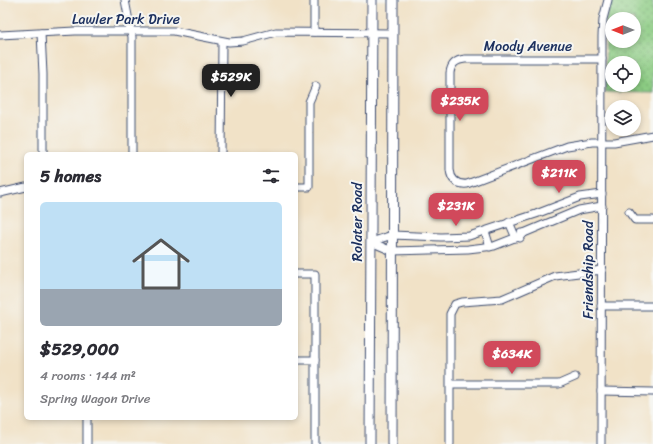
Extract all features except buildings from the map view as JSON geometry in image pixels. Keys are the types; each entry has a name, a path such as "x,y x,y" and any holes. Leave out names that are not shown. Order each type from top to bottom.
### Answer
{"main road":[{"name":"Rolater Road","path":"370,444 372,0"},
{"path":"392,444 393,0"}],"street":[{"path":"125,0 132,31 132,152"},
{"path":"314,0 314,32"},
{"name":"Friendship Road","path":"600,444 602,306 602,27 608,0"},
{"name":"Lawler Park Drive","path":"0,36 41,33 132,31 181,32 222,42 243,41 276,32 393,33"},
{"path":"41,33 43,152"},
{"path":"221,152 222,42"},
{"name":"Moody Avenue","path":"602,59 465,59 454,63 450,71 450,170 454,180 460,184 467,184 559,148 583,143 602,142"},
{"path":"298,187 309,187 309,102 316,86"},
{"path":"602,142 614,142 653,135"},
{"path":"0,193 24,187"},
{"path":"371,242 392,235 441,237 469,236 536,214 580,197 602,194"},
{"path":"371,242 392,251 490,247 516,238 519,234 579,210 602,206"},
{"path":"629,212 635,220 653,220"},
{"path":"509,222 516,238"},
{"path":"485,231 490,247"},
{"path":"450,444 450,314 455,304 462,302 502,299 556,276 602,270"},
{"path":"298,274 315,274 315,444"},
{"path":"602,306 653,306"},
{"path":"298,360 315,360"},
{"path":"451,384 559,384 575,377"},
{"path":"601,391 653,392"},
{"path":"87,420 87,444"}],"green space":[{"path":"612,0 653,0 653,93 605,92 641,92 641,56 605,56 606,48 641,48 641,12 608,12"}]}
